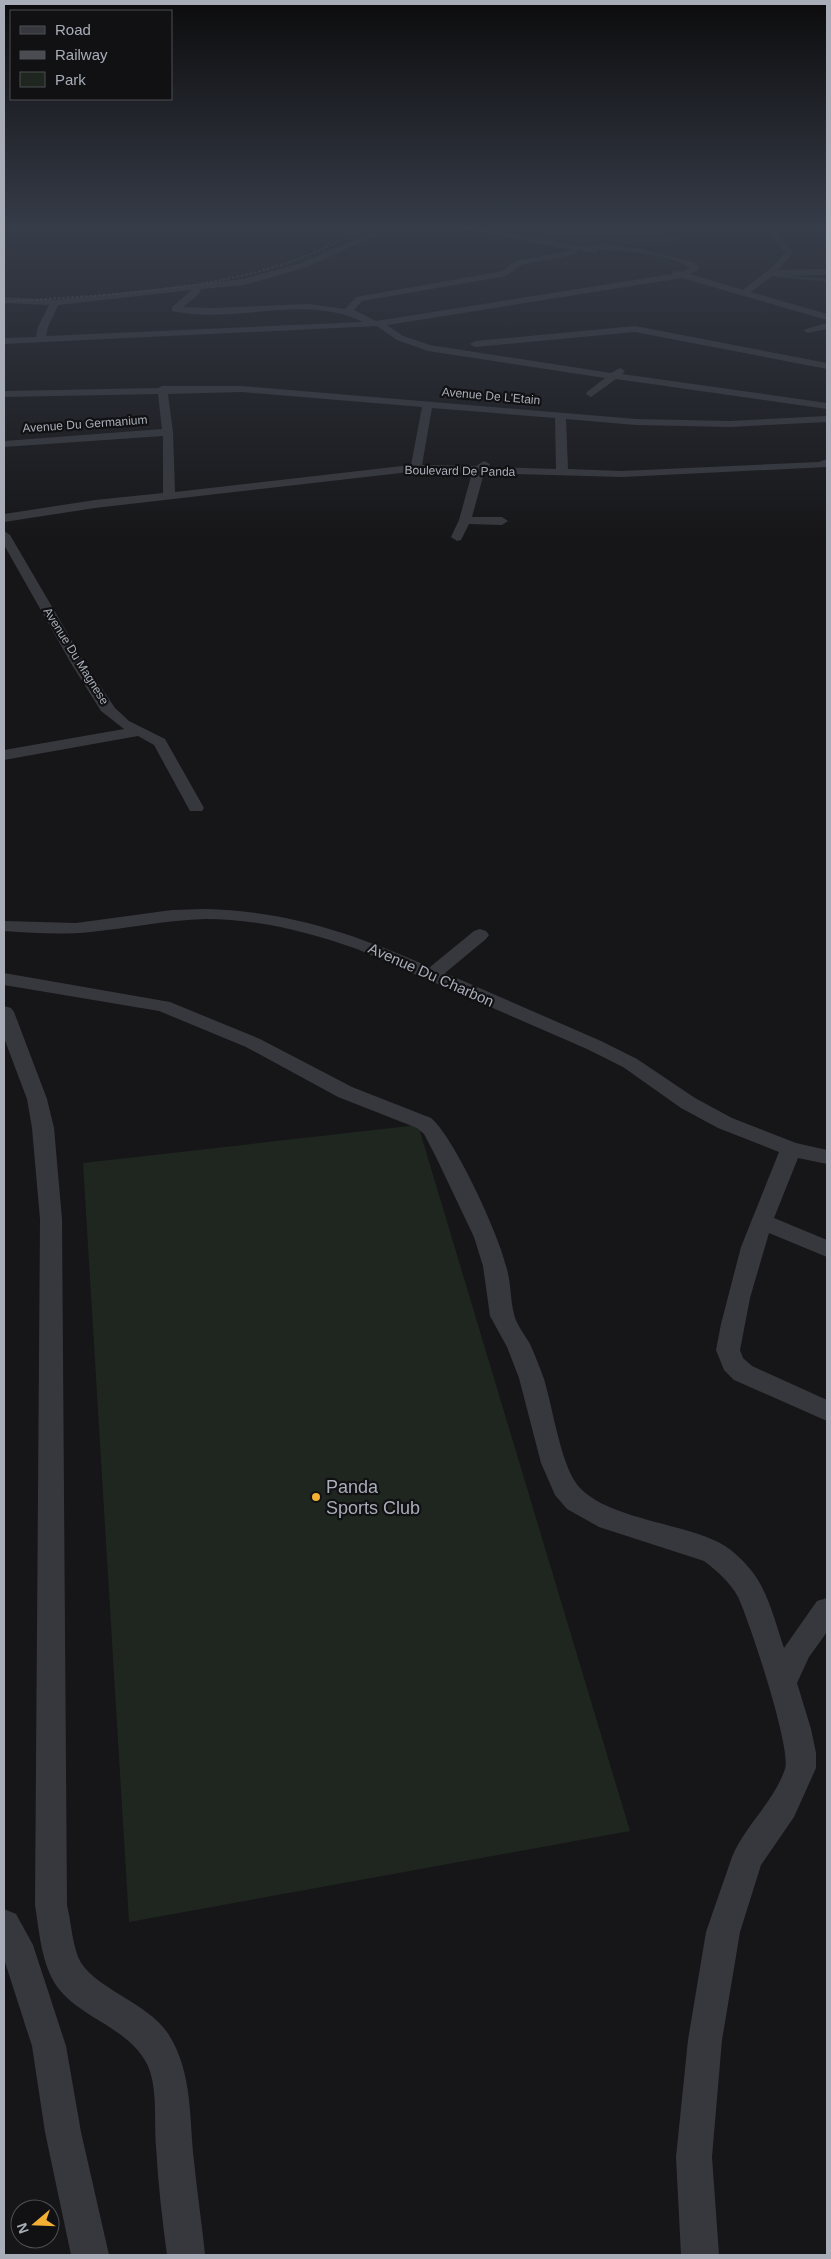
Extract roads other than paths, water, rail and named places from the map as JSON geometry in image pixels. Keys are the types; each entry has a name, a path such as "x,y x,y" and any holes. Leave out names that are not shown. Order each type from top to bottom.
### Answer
{"street":[{"path":"41,338 42,331"},
{"path":"4,341 199,331"},
{"path":"390,331 400,338 421,346 446,351 827,406"},
{"path":"475,344 596,331"},
{"path":"657,331 827,366"},
{"path":"803,361 813,349"},
{"path":"591,394 625,367"},
{"path":"547,379 563,369"},
{"path":"645,390 656,382 664,372"},
{"path":"682,400 696,388"},
{"path":"778,400 788,388"},
{"name":"Avenue De L'Etain","path":"4,394 241,389 683,424 730,424 827,419"},
{"path":"162,390 168,432 168,493"},
{"path":"730,405 742,395"},
{"path":"417,466 428,404"},
{"path":"560,414 559,439 562,471"},
{"name":"Avenue Du Germanium","path":"4,444 168,432"},
{"name":"Boulevard De Panda","path":"4,514 168,493 417,466 482,467 622,474 708,468 822,465 827,461"},
{"path":"456,537 465,520 482,467"},
{"name":"Boulevard De Panda","path":"4,518 168,493"},
{"path":"465,520 502,521"},
{"name":"Avenue Du Magnese","path":"4,535 79,665 110,711 124,724 160,742 196,808"},
{"path":"4,755 140,731"},
{"name":"Avenue Du Charbon","path":"4,926 42,929 76,928 164,916 204,914 267,918 329,932 594,1045 630,1063 688,1103 725,1123 792,1149 827,1157"},
{"path":"431,975 480,935"},
{"path":"4,979 163,1006 254,1043 345,1092 424,1123 432,1130 447,1158 485,1237 495,1266 502,1316 519,1347 531,1378 554,1463 564,1487 576,1500 609,1519 714,1553 741,1578 751,1594 796,1730 801,1753 801,1768 783,1807 748,1857 723,1932 705,2040 694,2156 700,2255"},
{"path":"4,1012 37,1099 43,1128 51,1219 51,1905 66,1970 85,1991 137,2023 157,2047 167,2074 172,2107 177,2181 186,2255"},
{"path":"792,1149 777,1180 747,1263 728,1350 733,1363 743,1373 827,1411"},
{"path":"763,1222 827,1249"},
{"path":"782,1683 799,1648 827,1610"},
{"path":"4,1926 20,1957 50,2046 63,2132 90,2255"}],"place":[{"name":"Panda Sports Club","path":"316,1497"}]}
